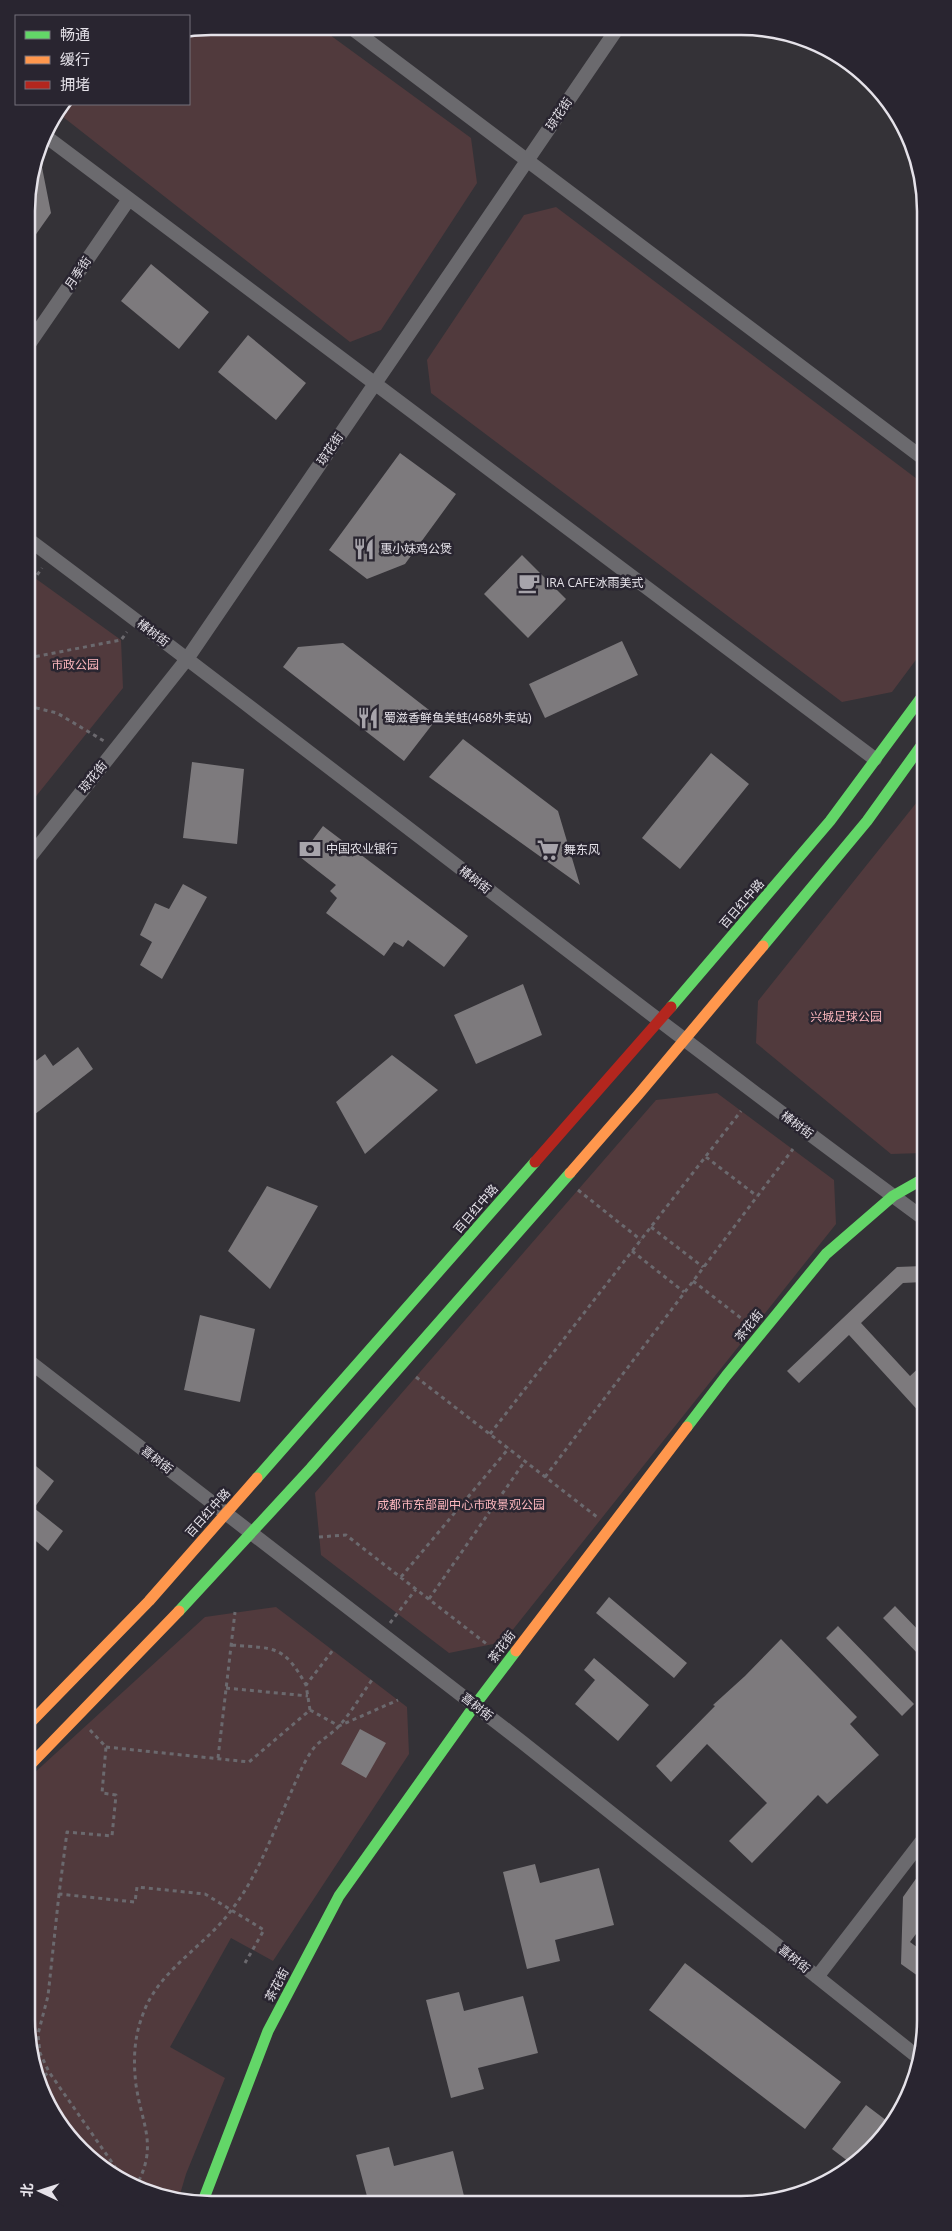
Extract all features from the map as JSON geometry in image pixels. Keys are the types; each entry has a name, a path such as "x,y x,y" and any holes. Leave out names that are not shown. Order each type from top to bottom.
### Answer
{"street":[{"path":"361,35 917,454"},
{"name":"琼花街","path":"35,850 187,659 613,35"},
{"path":"50,140 875,759"},
{"name":"月季街","path":"35,335 128,199"},
{"name":"椿树街","path":"35,545 187,659 684,1040 917,1214"},
{"name":"百日红中路","path":"35,1718 149,1601 660,1021 830,821 917,703"},
{"path":"35,1760 196,1594 311,1468 684,1040 867,821 917,752"},
{"name":"茶花街","path":"205,2196 268,2031 339,1896 475,1705 726,1376 826,1254 893,1196 917,1182"},
{"name":"喜树街","path":"35,1366 475,1705 914,2054"},
{"path":"816,1977 917,1847"}],"path":[{"path":"35,579 51,557"},
{"path":"35,657 121,640 135,620"},
{"path":"35,708 56,713 75,722 116,748"},
{"path":"490,1434 741,1111"},
{"path":"545,1477 793,1150"},
{"path":"706,1157 757,1196"},
{"path":"578,1190 642,1240"},
{"path":"651,1227 704,1267"},
{"path":"632,1252 684,1292"},
{"path":"693,1281 753,1328"},
{"path":"416,1376 601,1520"},
{"path":"401,1577 509,1448"},
{"path":"429,1599 525,1461"},
{"path":"320,1537 346,1535 488,1645"},
{"path":"382,1634 416,1589"},
{"path":"218,1758 235,1612"},
{"path":"231,1645 270,1648 282,1652 294,1664 306,1685 310,1710"},
{"path":"306,1685 333,1650"},
{"path":"140,2181 147,2151 148,2134 136,2086 134,2058 137,2031 147,2003 162,1980 232,1910 252,1880 298,1776 314,1749 339,1726 372,1680"},
{"path":"226,1688 308,1696"},
{"path":"339,1726 398,1700"},
{"path":"310,1710 339,1726"},
{"path":"86,1725 106,1747 249,1762 310,1710"},
{"path":"106,1747 102,1793 116,1795 112,1836 67,1832 48,1996 38,2034 40,2053 49,2072 116,2168"},
{"path":"59,1894 135,1902 137,1887 205,1894 264,1930 246,1962"},
{"path":"44,2076 49,2072"}],"green space":[{"path":"200,35 330,35 471,138 477,183 381,330 350,342 63,117 70,105 190,105 190,37"},
{"path":"556,207 917,479 917,658 892,692 842,702 431,393 427,360 524,215"},
{"name":"市政公园","path":"35,578 121,640 123,688 35,798"},
{"name":"兴城足球公园","path":"917,802 917,1153 891,1154 756,1043 758,1001"},
{"name":"成都市东部副中心市政景观公园","path":"717,1093 834,1180 836,1224 503,1642 449,1653 321,1555 315,1493 656,1100"},
{"path":"276,1607 407,1707 409,1754 273,1961 231,1938 170,2047 225,2078 186,2174 180,2193 144,2183 104,2160 71,2127 53,2098 44,2076 38,2054 35,2031 35,1772 205,1617"}],"building":[{"path":"41,164 51,213 35,236 35,200"},
{"path":"151,264 209,312 179,349 121,301"},
{"path":"248,335 306,383 276,420 218,372"},
{"path":"400,453 456,494 405,564 367,579 329,550"},
{"path":"522,555 566,599 528,638 484,594"},
{"path":"622,641 638,675 545,718 529,684"},
{"path":"343,643 438,717 404,761 283,667 298,647"},
{"path":"463,739 558,811 580,885 429,777"},
{"path":"711,753 749,784 680,869 642,838"},
{"path":"192,762 244,769 237,844 183,838"},
{"path":"323,826 468,936 444,967 408,940 403,947 394,942 384,956 326,913 337,898 330,891 336,885 300,857"},
{"path":"183,884 207,897 162,979 140,965 152,942 140,935 155,903 169,909"},
{"path":"523,984 542,1035 476,1064 454,1015"},
{"path":"78,1047 93,1069 35,1114 35,1062 45,1054 53,1066"},
{"path":"392,1055 438,1090 365,1154 336,1102"},
{"path":"267,1186 318,1206 270,1289 228,1251"},
{"path":"917,1266 917,1282 903,1283 861,1323 910,1376 917,1370 917,1409 849,1335 799,1383 787,1371 897,1267"},
{"path":"200,1315 255,1329 240,1402 184,1390"},
{"path":"35,1465 54,1481 35,1507"},
{"path":"35,1509 63,1531 48,1551 35,1540"},
{"path":"609,1597 687,1663 674,1678 596,1613"},
{"path":"895,1606 917,1629 917,1653 883,1618"},
{"path":"838,1626 914,1704 902,1716 826,1638"},
{"path":"781,1639 857,1717 850,1724 879,1755 827,1804 818,1795 752,1863 729,1841 767,1803 707,1744 671,1782 656,1766 715,1706 713,1705"},
{"path":"594,1658 649,1705 618,1741 575,1704 595,1680 584,1670"},
{"path":"360,1729 386,1743 366,1778 341,1764"},
{"path":"535,1864 540,1883 599,1868 614,1925 555,1940 560,1961 527,1969 503,1872"},
{"path":"917,1877 917,1933 910,1942 917,1947 917,1975 901,1964 903,1897"},
{"path":"685,1963 841,2082 805,2129 649,2010"},
{"path":"459,1992 464,2011 523,1996 538,2053 478,2068 484,2089 451,2098 426,2000"},
{"path":"866,2105 886,2120 873,2136 847,2161 832,2149"},
{"path":"389,2147 394,2166 453,2151 464,2196 367,2196 356,2155"}],"traffic: fast":[{"path":"671,1007 830,821 917,703"},
{"path":"763,946 867,821 917,752"},
{"path":"257,1478 535,1162"},
{"path":"179,1611 311,1468 570,1173"},
{"path":"687,1427 726,1376 826,1254 893,1196 917,1182"},
{"path":"205,2196 268,2031 339,1896 475,1705 516,1651"}],"traffic: slow":[{"path":"570,1173 763,946"},
{"path":"516,1651 687,1427"},
{"path":"35,1718 149,1601 257,1478"},
{"path":"35,1760 179,1611"}],"traffic: jam":[{"path":"535,1162 671,1007"}],"place":[{"name":"惠小妹鸡公煲","path":"364,549"},
{"name":"IRA CAFE冰雨美式","path":"529,583"},
{"name":"蜀滋香鲜鱼美蛙(468外卖站)","path":"368,718"},
{"name":"中国农业银行","path":"310,849"},
{"name":"舞东风","path":"548,850"}]}
